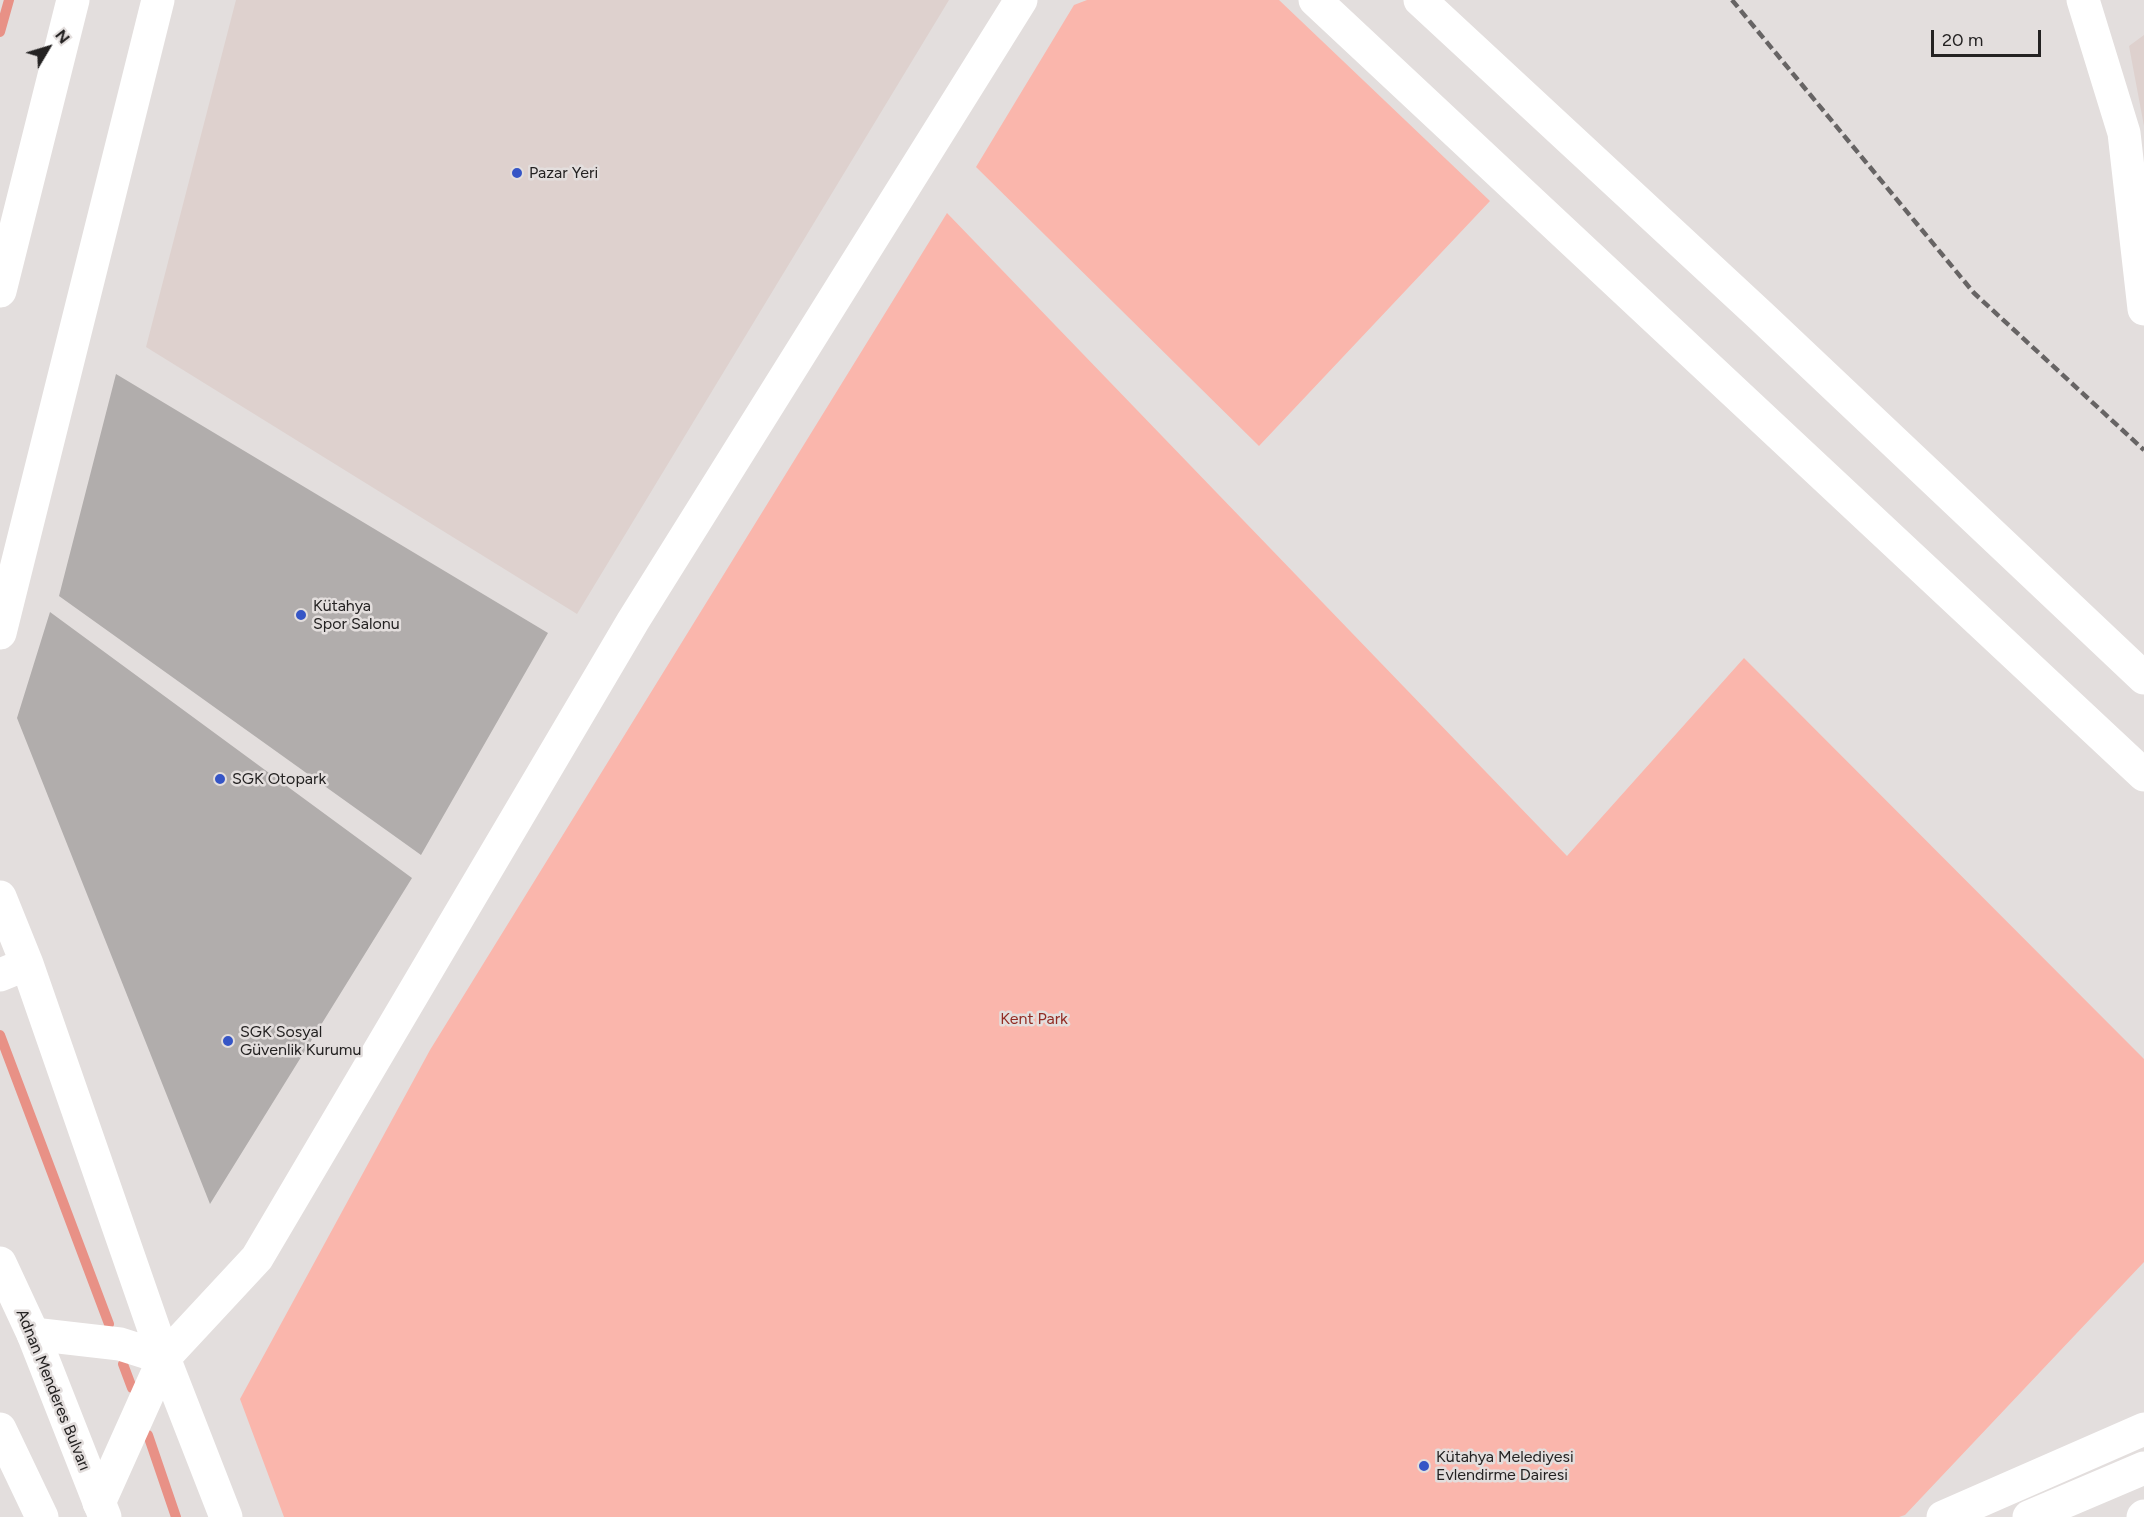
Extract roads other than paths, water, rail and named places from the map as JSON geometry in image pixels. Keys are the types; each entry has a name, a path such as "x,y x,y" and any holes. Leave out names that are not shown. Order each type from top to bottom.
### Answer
{"street":[{"path":"0,291 74,0"},
{"path":"0,633 158,0"},
{"path":"102,1510 164,1358 257,1258 633,621 1021,0"},
{"path":"1315,0 2144,775"},
{"path":"1420,0 1762,317 2144,678"},
{"path":"2083,0 2124,133 2144,309"},
{"path":"0,897 14,970 226,1517"},
{"name":"Adnan Menderes Bulvarı","path":"0,1263 33,1334 102,1510"},
{"path":"33,1334 120,1344 164,1358"},
{"path":"0,1429 42,1517"},
{"path":"1943,1517 2144,1429"},
{"path":"2029,1517 2144,1468"}],"waterway":[{"path":"0,32 9,0"},
{"path":"0,1035 109,1324"},
{"path":"123,1364 132,1388"},
{"path":"148,1435 176,1517"}],"railway":[{"path":"1732,0 1974,293 2144,450"}],"place":[{"name":"Pazar Yeri","path":"517,173"},
{"name":"Kütahya Spor Salonu","path":"301,615"},
{"name":"SGK Otopark","path":"220,779"},
{"name":"SGK Sosyal Güvenlik Kurumu","path":"228,1041"},
{"name":"Kütahya Melediyesi Evlendirme Dairesi","path":"1424,1466"}],"park label":[{"name":"Kent Park","path":"1034,1019"}]}
